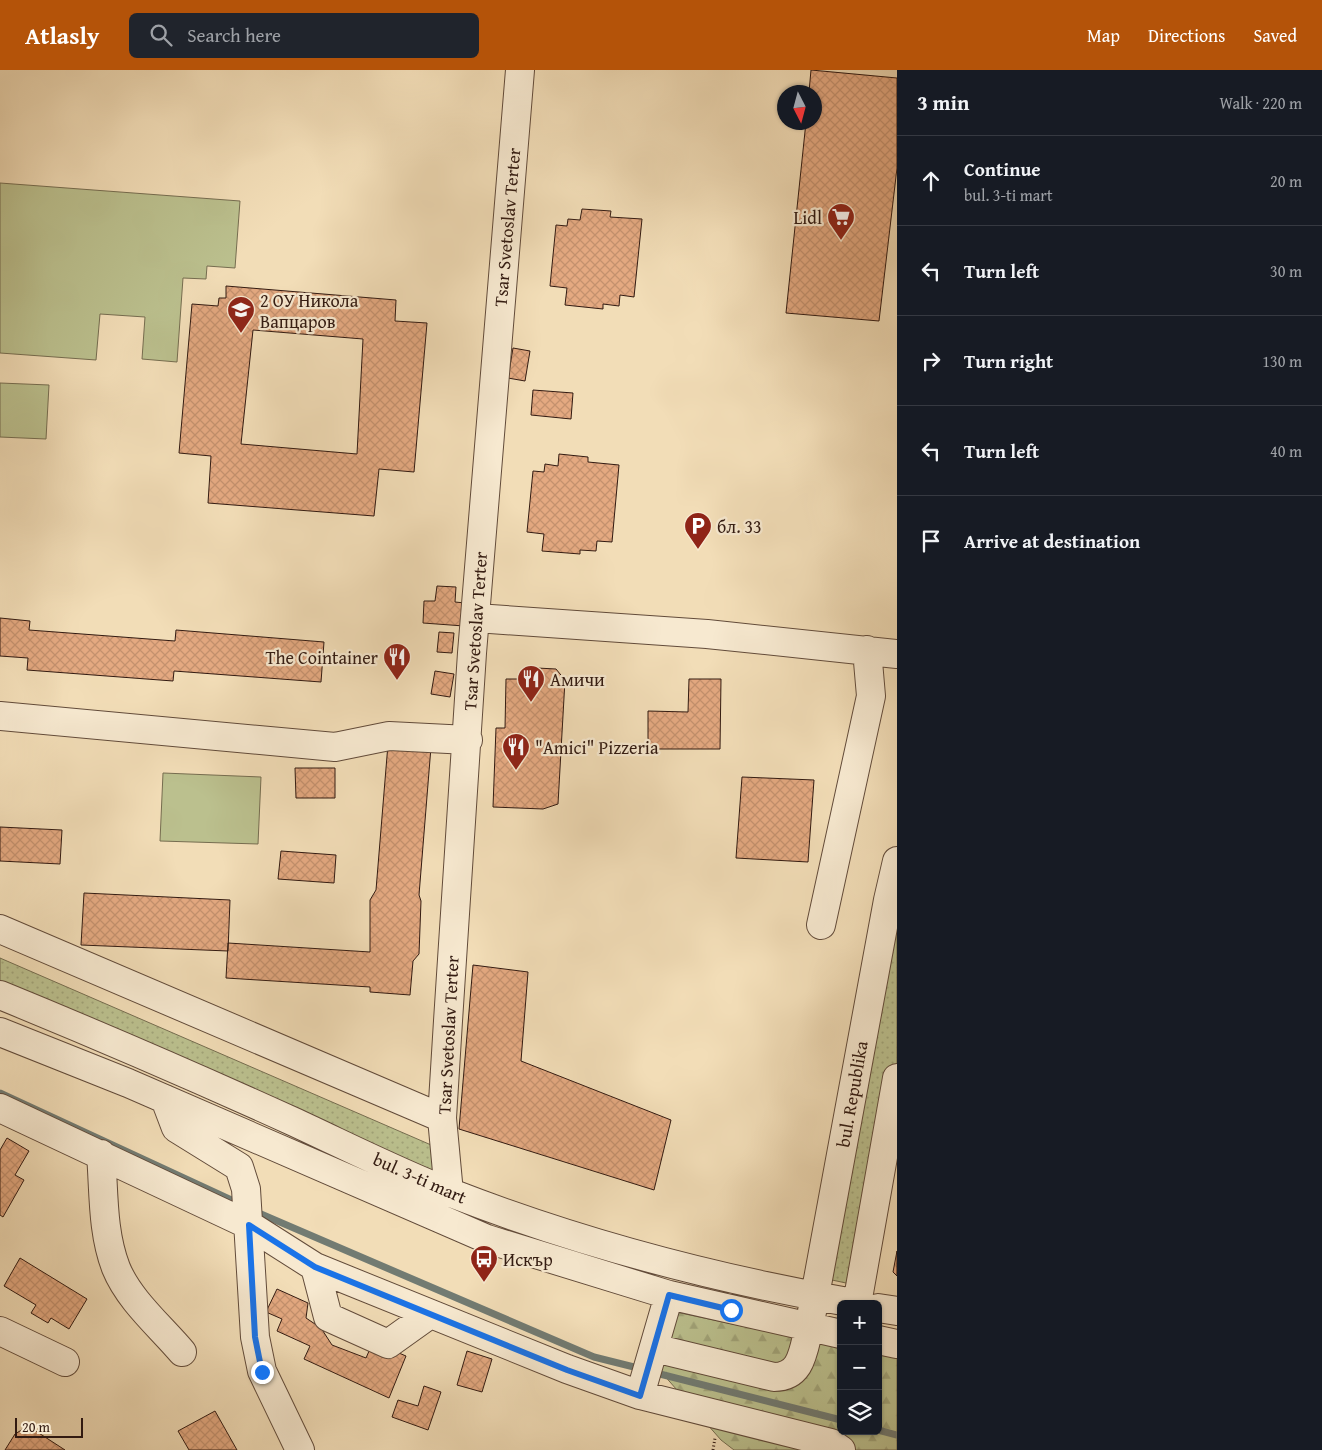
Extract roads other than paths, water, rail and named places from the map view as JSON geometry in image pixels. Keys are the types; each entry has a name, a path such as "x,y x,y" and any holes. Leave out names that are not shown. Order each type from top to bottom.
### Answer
{"street":[{"name":"Tsar Svetoslav Terter","path":"449,1193 442,1118 476,618 520,70"},
{"path":"476,618 707,634 897,654"},
{"path":"821,925 870,696 867,650"},
{"path":"0,716 335,746 390,736 468,740"},
{"name":"bul. Republika","path":"648,1371 784,1377 795,1372 800,1364 809,1328 897,860"},
{"path":"0,930 442,1118"},
{"name":"bul. 3-ti mart","path":"0,995 135,1050 449,1193 561,1232 682,1267 837,1301"},
{"name":"bul. 3-ti mart","path":"0,1032 165,1100 487,1239 669,1295 837,1333"},
{"path":"858,1300 897,1078"},
{"path":"165,1100 176,1128 239,1167 248,1213 255,1337 262,1372 300,1450"},
{"path":"0,1108 101,1154 248,1213 315,1267 567,1370 648,1371 831,1443 840,1450"},
{"path":"101,1154 106,1229 116,1268 132,1295 182,1352"},
{"path":"315,1267 328,1316 388,1344 430,1314"},
{"path":"648,1371 669,1295"},
{"path":"882,1309 897,1311"},
{"path":"0,1331 65,1362"},
{"path":"882,1341 897,1344"}],"waterway":[{"path":"0,1093 240,1204"},
{"path":"254,1211 594,1357 642,1369"},
{"path":"652,1372 837,1419"},
{"path":"882,1431 897,1435"}],"place":[{"name":"Lidl","path":"841,241"},
{"name":"2 ОУ Никола Вапцаров","path":"241,334"},
{"name":"бл. 33","path":"698,550"},
{"name":"The Cointainer","path":"397,681"},
{"name":"Амичи","path":"531,703"},
{"name":"\"Amici\" Pizzeria","path":"516,771"},
{"name":"Искър","path":"484,1283"}]}
